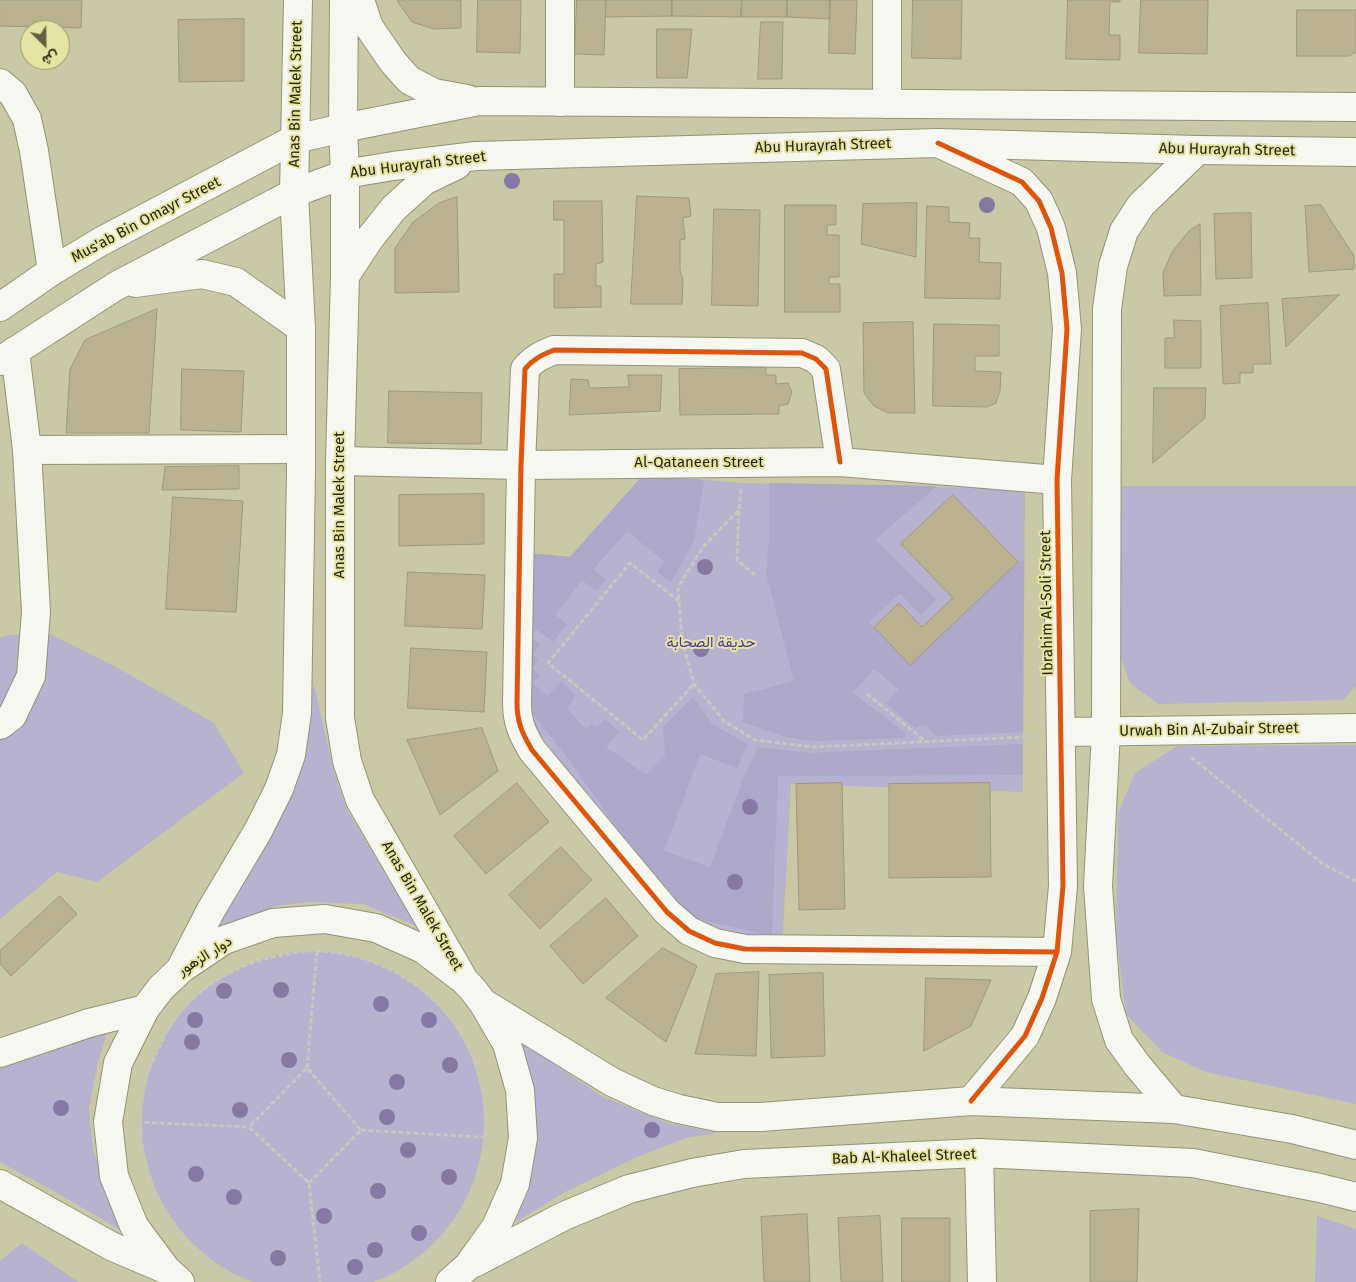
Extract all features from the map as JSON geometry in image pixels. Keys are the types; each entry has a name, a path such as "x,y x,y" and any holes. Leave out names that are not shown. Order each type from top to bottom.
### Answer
{"main road":[{"name":"Anas Bin Malek Street","path":"181,969 211,910 258,831 279,789 291,755 297,713 301,328 294,193 298,0"},
{"name":"Anas Bin Malek Street","path":"344,0 345,276 340,461 340,718 347,761 360,800 464,980"},
{"path":"360,0 369,27 392,62 409,80 434,93 478,101 1356,107"},
{"path":"560,0 560,102"},
{"path":"887,0 887,104"},
{"path":"0,82 13,94 27,119 34,151 52,271"},
{"path":"295,139 478,101"},
{"name":"Mus'ab Bin Omayr Street","path":"0,307 52,271 100,242 295,139"},
{"name":"Abu Hurayrah Street","path":"294,193 345,174 476,156 938,143 1356,152"},
{"name":"Ibrahim Al-Soli Street","path":"938,143 1022,182 1039,201 1051,228 1062,274 1067,328 1057,480 1063,886 1057,952 1042,998 1025,1036 971,1101"},
{"path":"1174,1109 1137,1065 1119,1040 1106,999 1098,886 1106,732 1107,309 1113,266 1124,231 1141,205 1198,150"},
{"path":"345,276 370,238 400,202 424,181 476,156"},
{"path":"0,725 12,716 31,676 36,612 27,450 7,356 116,286 294,193"},
{"path":"116,286 202,274 211,276 236,282 301,328"},
{"path":"840,462 826,369 816,359 802,353 554,350 531,362 525,369 521,465 517,717 523,735 532,750 667,912 689,932 715,943 745,949 1057,952"},
{"path":"27,450 300,449"},
{"name":"Al-Qataneen Street","path":"340,461 521,465 840,462 1057,480"},
{"name":"Urwah Bin Al-Zubair Street","path":"1062,732 1356,728"},
{"name":"دوار الزهور","path":"173,1276 134,1226 114,1176 108,1122 118,1063 144,1009 161,988 181,969 224,940 273,923 325,919 376,928 424,948 464,980 483,1003 507,1044 520,1090 523,1138 515,1184 496,1227 456,1278"},
{"path":"483,1003 612,1082 652,1101 717,1118 761,1117 971,1101 1174,1109 1292,1129 1356,1146"},
{"path":"0,1053 89,1023 144,1009"},
{"path":"979,1153 982,1282"},
{"name":"Bab Al-Khaleel Street","path":"456,1278 572,1213 629,1190 692,1173 744,1164 979,1153 1193,1163 1356,1196"},
{"path":"0,1184 111,1246 173,1276"}],"path":[{"path":"742,463 738,560 756,576"},
{"path":"739,510 703,546 678,587 682,641 694,684 724,721 756,740 813,747 1023,738 1062,732"},
{"path":"679,602 630,563 548,663 643,740 694,684"},
{"path":"867,694 926,742"},
{"path":"1159,731 1323,864 1356,881"},
{"path":"249,1127 307,1068 317,951 325,919"},
{"path":"142,1090 148,1069 171,1024 185,1007 218,980 250,963 289,953 317,951 353,956 381,965 410,981 430,997 449,1017 463,1037 473,1058 484,1093 486,1138 476,1183 469,1200 450,1231 422,1259 385,1282"},
{"path":"307,1068 361,1130 486,1138 523,1138"},
{"path":"140,1104 139,1122 145,1172 150,1187 165,1217 189,1247 216,1269 240,1282"},
{"path":"108,1122 249,1127 310,1183 320,1282"},
{"path":"310,1183 361,1130"}],"green space":[{"name":"حديقة الصحابة","path":"643,475 741,483 1025,489 1023,792 791,784 782,950 662,920 527,716 528,553 570,557"},
{"path":"1119,486 1356,486 1356,686 1343,700 1158,704 1130,683 1119,653"},
{"path":"50,634 116,667 214,723 244,773 97,882 57,872 0,919 0,638 8,635"},
{"path":"314,684 334,772 347,810 417,926 363,904 309,902 277,906 215,930 291,777"},
{"path":"1356,745 1356,1104 1206,1072 1162,1052 1126,1014 1116,935 1118,813 1135,773 1177,746"},
{"path":"296,951 330,951 363,958 394,971 422,989 446,1013 464,1041 477,1072 484,1105 484,1139 481,1155 471,1188 456,1217 446,1231 422,1255 394,1273 363,1286 330,1293 296,1293 263,1286 232,1273 204,1255 180,1231 162,1203 149,1172 142,1139 142,1105 149,1072 162,1041 180,1013 204,989 232,971 263,958"},
{"path":"109,1026 97,1066 89,1109 93,1150 107,1187 129,1235 0,1162 0,1066"},
{"path":"519,1038 603,1097 669,1123 717,1133 686,1138 637,1157 565,1192 516,1222 526,1179 534,1106 531,1076"},
{"path":"1317,1216 1356,1229 1356,1282 1315,1282"},
{"path":"22,1243 78,1282 0,1282 0,1261"}],"shaded area":[{"path":"643,475 704,480 694,541 671,582 657,572 665,562 627,531 593,570 606,579 596,591 582,580 555,615 567,624 553,642 536,629 531,637 541,645 532,654 538,660 531,669 540,675 533,683 547,696 561,682 576,695 567,709 586,729 591,724 597,727 605,719 619,732 606,747 646,775 665,756 663,727 693,697 713,725 748,744 737,768 700,754 664,851 710,867 746,771 758,747 809,753 1023,744 1023,775 778,776 772,936 694,918 657,885 569,760 527,706 528,553 570,557"},
{"path":"769,483 937,486 875,540 936,599 921,615 900,593 869,622 910,665 1024,558 1023,732 936,736 926,725 915,728 886,703 899,689 874,669 853,693 905,733 905,738 814,741 785,737 743,722 744,694 794,681 766,573 769,542"}],"building":[{"path":"0,0 82,0 81,28 70,28 70,20 20,20 20,26 0,26"},
{"path":"398,0 461,0 461,28 434,29 412,22"},
{"path":"478,0 521,0 520,53 477,52"},
{"path":"577,0 606,0 604,55 575,54"},
{"path":"606,0 672,0 672,16 606,17"},
{"path":"672,0 742,0 741,17 672,16"},
{"path":"742,0 787,0 787,17 741,17"},
{"path":"787,0 830,0 830,19 787,17"},
{"path":"830,0 857,0 855,54 829,53"},
{"path":"913,0 962,0 961,59 912,58"},
{"path":"1068,0 1120,0 1120,2 1110,2 1109,35 1120,35 1120,60 1066,59"},
{"path":"1141,0 1208,0 1207,54 1139,53"},
{"path":"1297,10 1356,10 1356,52 1349,56 1297,56"},
{"path":"244,19 244,81 179,82 178,20"},
{"path":"761,22 783,22 782,79 758,79"},
{"path":"657,29 692,29 687,78 657,78"},
{"path":"637,196 689,198 691,216 683,218 685,239 680,240 680,270 683,280 682,304 631,304"},
{"path":"457,197 459,292 395,293 395,248 413,222 439,203"},
{"path":"554,201 602,201 603,262 596,264 596,286 601,286 601,307 554,308 554,274 564,274 564,220 554,220"},
{"path":"917,203 916,257 861,244 863,204"},
{"path":"785,205 836,205 836,225 827,225 827,235 839,235 839,277 829,277 829,284 840,284 840,312 785,312"},
{"path":"1321,205 1354,256 1354,269 1309,272 1305,206"},
{"path":"927,206 949,207 949,222 970,223 969,238 980,238 979,262 1001,263 1000,299 925,298"},
{"path":"714,209 760,210 758,306 712,305"},
{"path":"1251,213 1252,278 1216,279 1214,214"},
{"path":"1200,224 1201,295 1164,296 1163,273 1172,252 1189,231"},
{"path":"1339,295 1286,347 1282,299"},
{"path":"1268,303 1271,364 1253,364 1253,373 1240,373 1240,383 1223,384 1220,306"},
{"path":"157,309 149,433 66,433 70,369 85,340"},
{"path":"1174,320 1201,321 1201,368 1165,368 1165,338 1174,338"},
{"path":"913,322 915,413 888,413 874,406 864,393 863,323"},
{"path":"934,324 999,325 999,356 975,356 975,371 1001,372 1000,391 996,403 987,407 933,406"},
{"path":"766,368 766,375 776,375 776,384 788,383 792,392 788,404 779,406 779,414 680,415 679,369"},
{"path":"182,369 244,371 241,432 181,430"},
{"path":"628,375 662,375 660,411 569,415 571,379 588,380 590,388 629,387"},
{"path":"1154,388 1206,388 1205,418 1153,463"},
{"path":"389,391 482,393 481,444 388,443"},
{"path":"239,466 239,489 162,490 165,467"},
{"path":"484,494 484,544 399,546 399,495"},
{"path":"953,495 1018,562 910,665 874,627 899,603 922,627 953,598 901,544"},
{"path":"173,497 243,501 236,612 166,609"},
{"path":"408,572 485,575 482,629 405,626"},
{"path":"411,648 487,652 484,712 408,708"},
{"path":"482,728 498,771 440,815 407,740"},
{"path":"517,783 549,822 486,874 454,836"},
{"path":"842,783 845,909 799,910 796,784"},
{"path":"990,783 991,877 889,878 889,784"},
{"path":"561,847 592,880 540,929 509,895"},
{"path":"60,896 77,914 11,976 0,964 0,951"},
{"path":"606,898 638,936 583,984 550,946"},
{"path":"663,948 697,966 666,1042 606,998"},
{"path":"759,972 756,1056 695,1054 716,974"},
{"path":"823,973 825,1056 771,1058 769,975"},
{"path":"926,978 991,980 971,1026 924,1051"},
{"path":"1139,1209 1137,1282 1090,1282 1090,1211"},
{"path":"807,1214 810,1282 764,1282 761,1217"},
{"path":"880,1216 883,1282 841,1282 838,1218"},
{"path":"902,1218 950,1218 950,1282 902,1282"}],"cycle path":[{"path":"938,143 1022,182 1039,201 1051,228 1062,273 1067,329 1057,480 1063,886 1057,952 1042,998 1025,1036 971,1101"},
{"path":"840,462 826,369 816,359 802,353 554,350 531,363 525,369 521,465 517,703 519,722 523,733 532,750 667,912 689,931 715,943 745,949 1057,952"}]}
